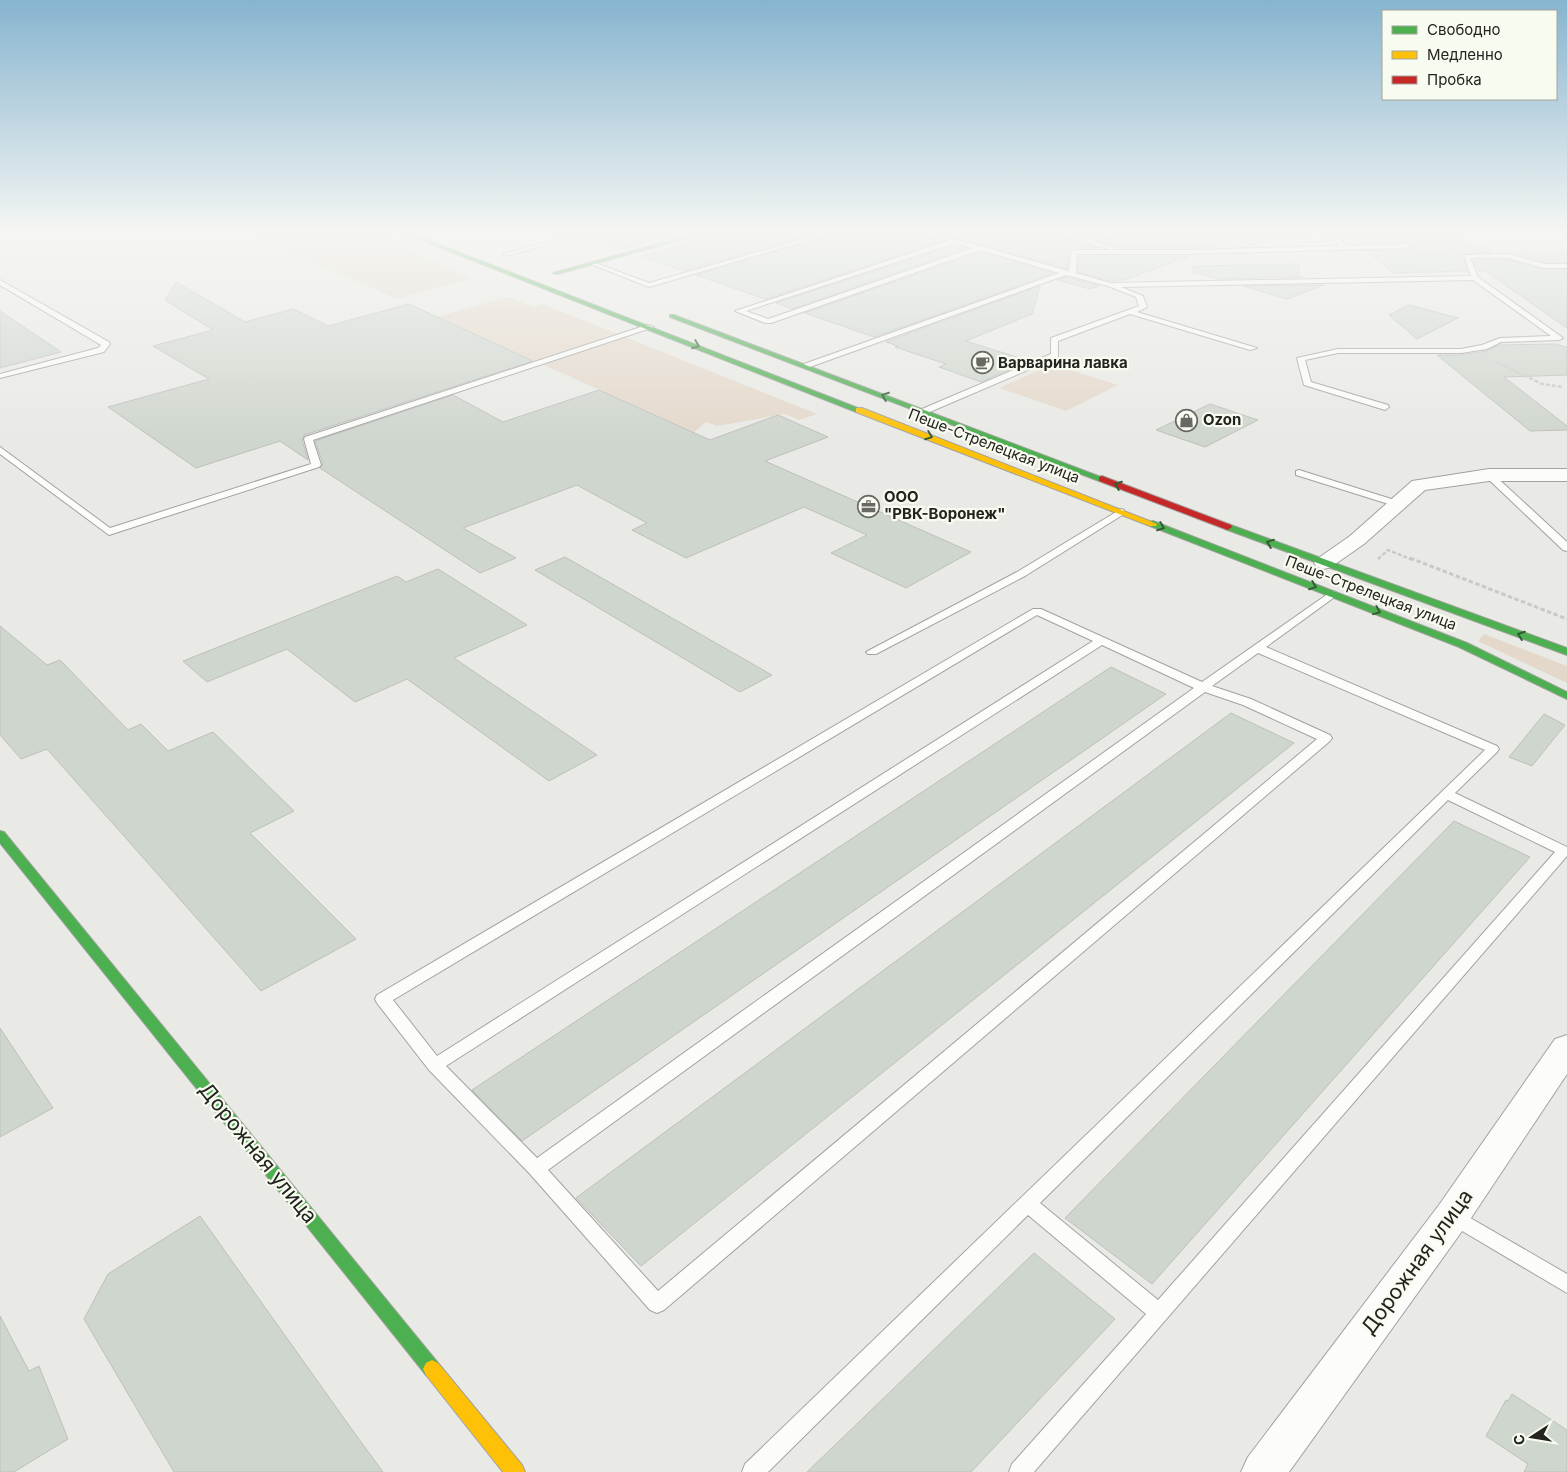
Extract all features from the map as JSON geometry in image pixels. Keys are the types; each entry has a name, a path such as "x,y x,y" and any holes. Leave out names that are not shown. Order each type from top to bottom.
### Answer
{"main road":[{"name":"Пеше-Стрелецкая улица","path":"582,302 1463,645 1567,696"},
{"name":"Пеше-Стрелецкая улица","path":"658,311 1324,563 1567,652"},
{"name":"Дорожная улица","path":"0,834 515,1472"}],"street":[{"path":"1324,563 1358,540 1419,485 1489,475 1567,475"},
{"name":"Дорожная улица","path":"1263,1472 1452,1216 1567,1048"}],"lane":[{"path":"0,376 101,350 106,344 34,302"},
{"path":"765,302 739,310 768,321 824,302"},
{"path":"807,366 989,302"},
{"path":"925,411 1055,355 1054,340 1143,307 1141,302"},
{"path":"1386,407 1307,383 1301,358 1338,351 1461,352 1484,347 1500,340 1559,338 1508,302"},
{"path":"1130,312 1253,348"},
{"path":"0,450 109,532 316,465 308,439 650,328"},
{"path":"1299,473 1398,504"},
{"path":"1489,475 1567,548"},
{"path":"872,652 1021,574 1121,512"},
{"path":"536,1169 1332,594"},
{"path":"1037,611 1202,687 1247,702 1326,738 657,1304 536,1169 435,1065 383,999 1037,611"},
{"path":"435,1065 1101,641"},
{"path":"753,1472 1492,749 1257,648"},
{"path":"1020,1472 1564,851 1446,794"},
{"path":"1028,1204 1160,1313"},
{"path":"1452,1216 1567,1284"}],"path":[{"path":"1461,352 1487,357 1542,384 1563,387"},
{"path":"1359,576 1388,550 1567,619"}],"shaded area":[{"path":"491,302 520,302 534,307 543,304 817,414 799,420 785,414 717,426 706,422 694,432 436,317"},
{"path":"1052,364 1118,385 1066,411 999,388"},
{"path":"1484,634 1567,666 1567,683 1478,641"}],"building":[{"path":"168,302 210,302 245,322 293,309 328,326 409,304 533,361 304,435 302,440 308,460 280,441 196,468 108,407 209,379 153,346 213,330"},
{"path":"780,302 813,302 792,309 776,303"},
{"path":"837,302 973,302 874,337 805,313"},
{"path":"997,302 1036,302 1032,314 966,341 1029,361 981,382 939,367 946,364 895,347 898,346 886,342"},
{"path":"1529,302 1567,302 1567,328"},
{"path":"1409,305 1458,318 1417,339 1389,315"},
{"path":"0,311 61,352 0,368"},
{"path":"1554,344 1567,347 1567,375 1504,377 1567,426 1567,430 1530,431 1437,355 1461,355 1487,351 1499,345"},
{"path":"599,390 710,440 778,415 828,437 765,461 971,552 906,588 831,553 867,535 804,507 686,558 632,530 647,523 577,485 463,528 516,558 480,573 320,468 323,464 315,441 453,395 503,422"},
{"path":"1210,404 1258,420 1205,447 1156,430"},
{"path":"565,557 772,675 740,692 535,570"},
{"path":"438,569 527,625 454,658 597,755 549,781 407,679 355,702 287,649 207,682 183,661 397,576 406,582"},
{"path":"0,626 47,665 60,660 128,730 141,724 168,751 213,732 294,811 250,833 356,939 261,991 47,749 21,759 0,735"},
{"path":"1111,667 1166,694 522,1141 472,1090"},
{"path":"1231,713 1294,743 641,1266 576,1198"},
{"path":"1544,714 1565,725 1532,766 1509,757"},
{"path":"1454,821 1530,857 1152,1284 1065,1218"},
{"path":"0,1028 53,1108 0,1137"},
{"path":"200,1216 383,1472 174,1472 84,1319 108,1274"},
{"path":"1034,1253 1115,1319 971,1472 807,1472"},
{"path":"0,1316 29,1371 39,1366 68,1439 14,1472 0,1472"},
{"path":"1512,1394 1567,1430 1567,1472 1524,1472 1528,1464 1486,1436 1506,1400 1508,1401"}],"traffic: fast":[{"path":"582,302 859,410"},
{"path":"672,316 1102,479"},
{"path":"1153,524 1463,645 1567,696"},
{"path":"1228,527 1567,652"},
{"path":"0,835 432,1369"}],"traffic: slow":[{"path":"859,410 1153,524"},
{"path":"432,1369 515,1472"}],"traffic: jam":[{"path":"1102,479 1228,527"}],"place":[{"name":"Варварина лавка","path":"982,363"},
{"name":"Ozon","path":"1187,420"},
{"name":"ООО \"РВК-Воронеж\"","path":"868,506"}]}
